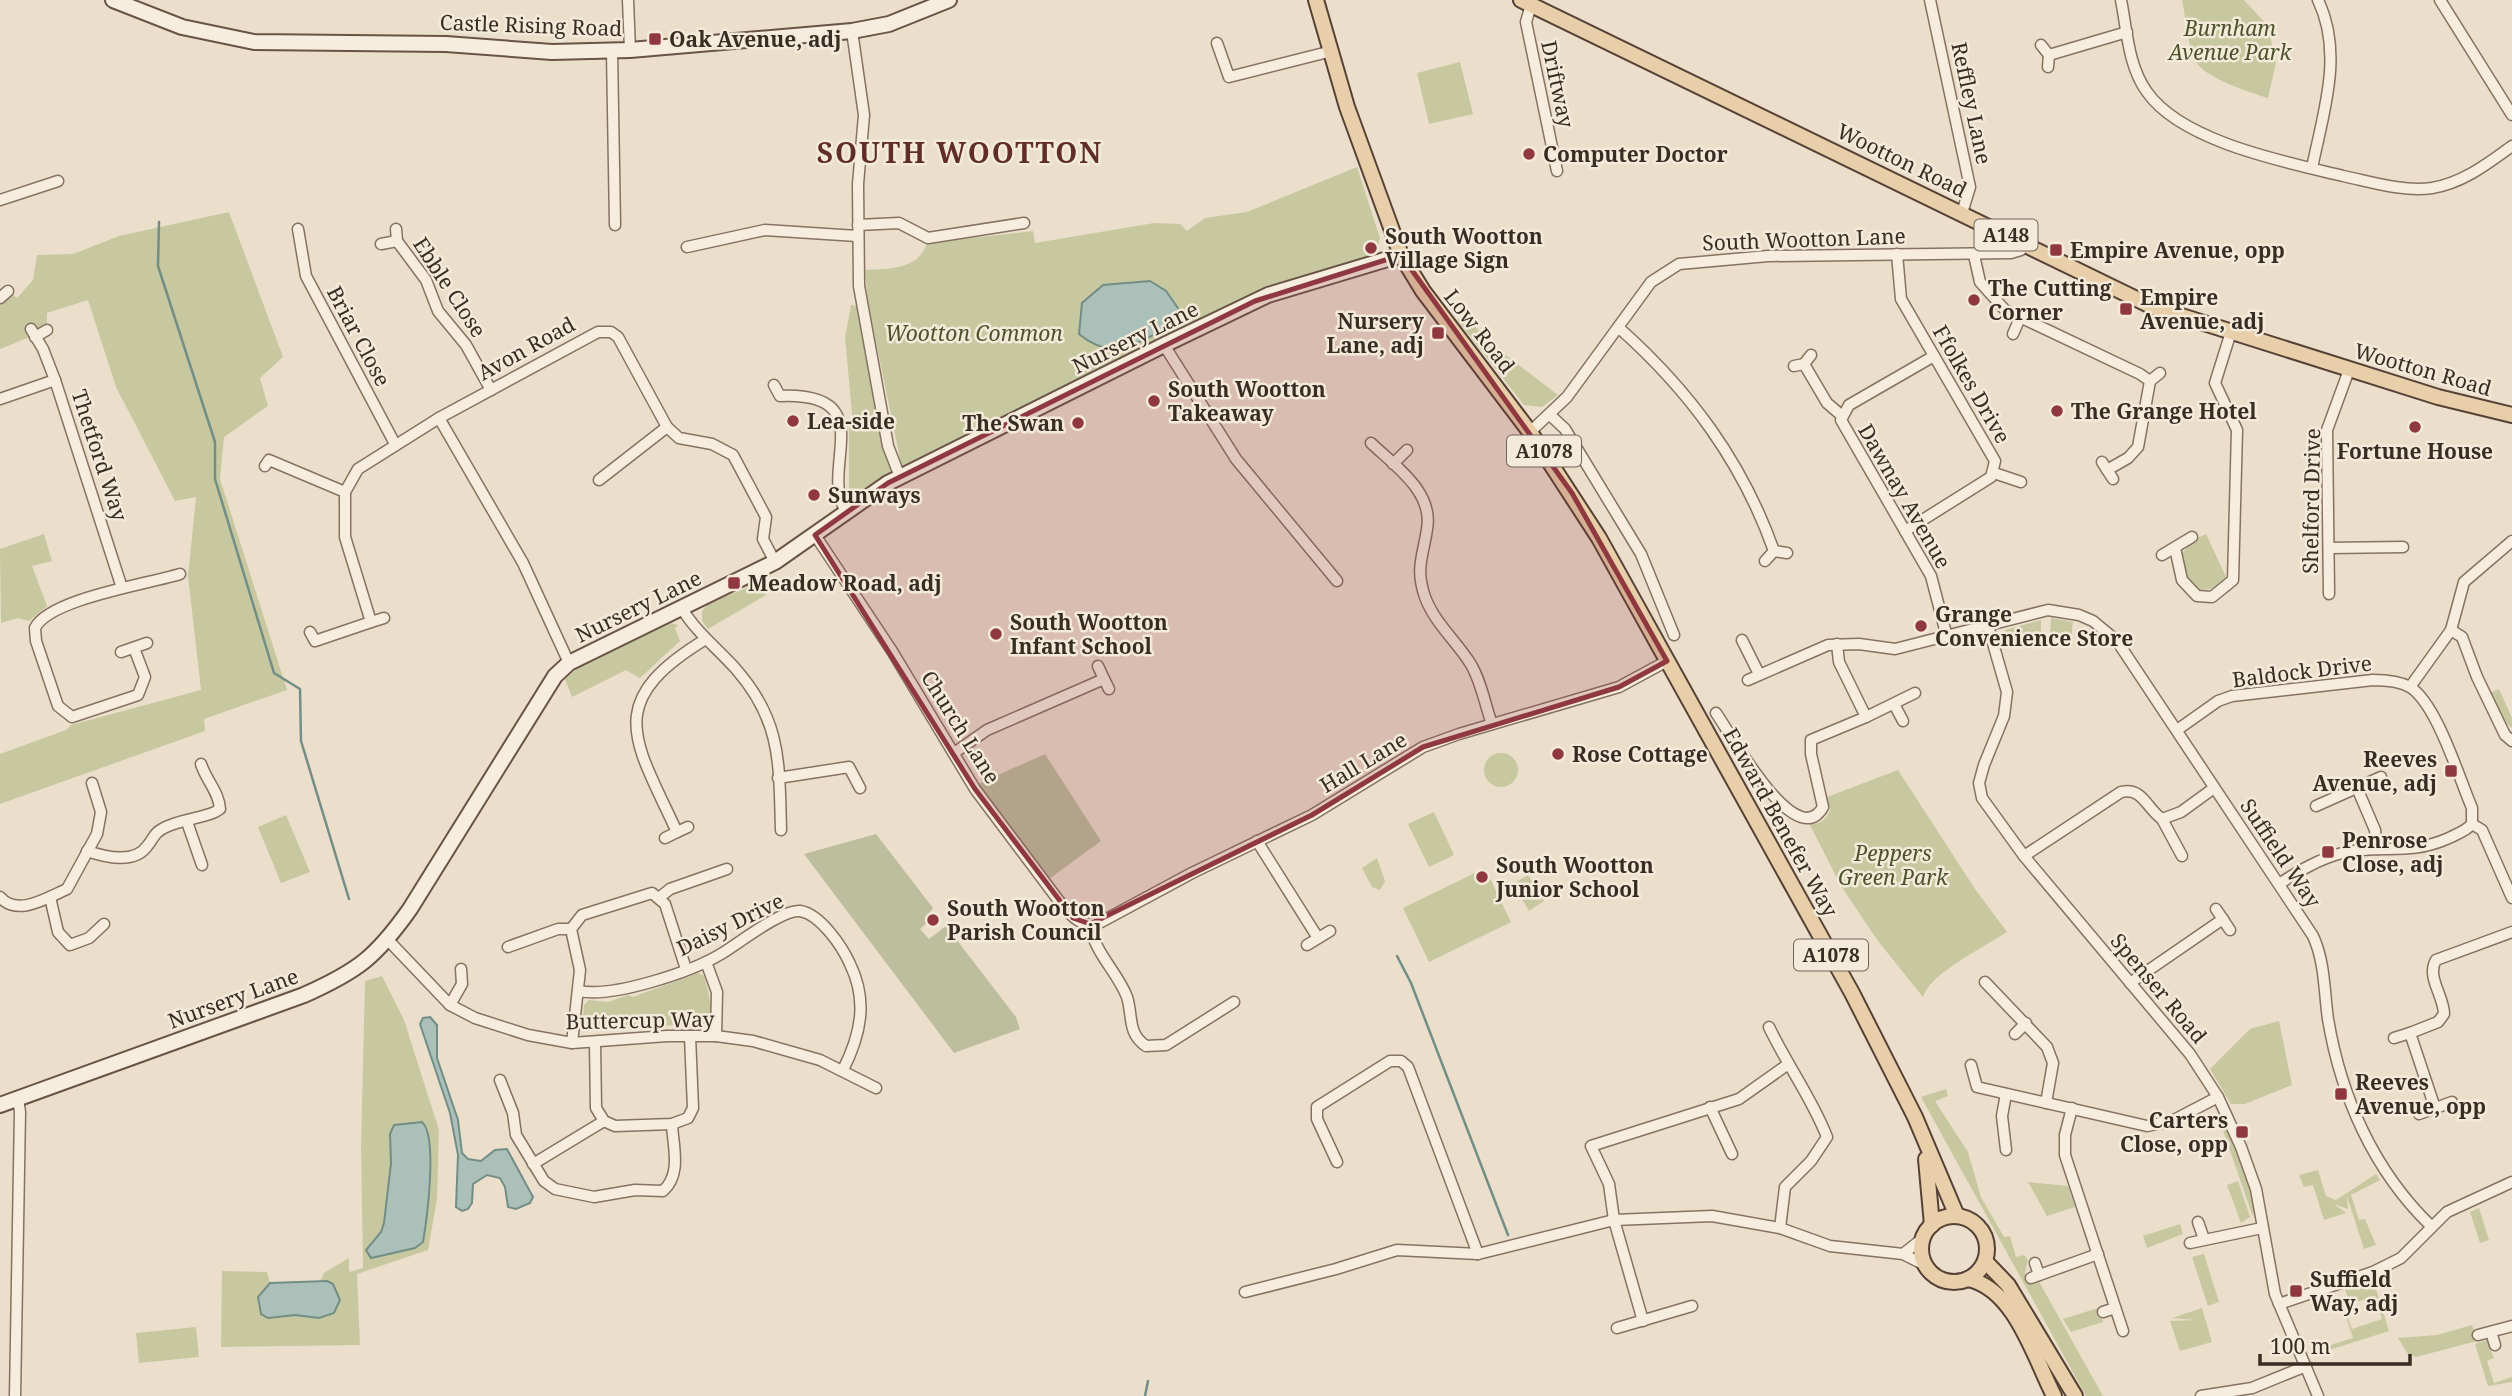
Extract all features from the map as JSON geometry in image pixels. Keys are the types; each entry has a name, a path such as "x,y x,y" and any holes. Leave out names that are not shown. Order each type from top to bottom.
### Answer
{"main road":[{"name":"Low Road","path":"1317,0 1351,119 1401,256 1423,291 1530,432 1574,495 1667,661"},
{"name":"Wootton Road","path":"1526,2 2153,307 2438,397 2512,415"},
{"name":"Edward Benefer Way","path":"1667,661 1829,951 1915,1117 1957,1216"},
{"name":"Edward Benefer Way","path":"1915,1117 1929,1170 1932,1225"},
{"path":"1968,1279 1985,1261 1986,1241 1982,1231 1966,1219 1947,1217 1932,1225 1923,1239 1925,1265 1930,1272 1945,1281 1968,1279 1986,1285 2008,1305 2054,1396"},
{"path":"1985,1261 2008,1285 2074,1396"}],"street":[{"name":"Castle Rising Road","path":"113,0 182,27 254,42 446,44 552,52 630,50 852,31 889,24 949,0"},
{"path":"628,0 630,50"},
{"name":"Reffley Lane","path":"1930,0 1970,187 1962,213"},
{"path":"2121,0 2138,77 2164,111 2260,157 2391,187 2434,187 2463,178 2512,146"},
{"path":"2312,169 2332,68 2330,38 2318,0"},
{"path":"2440,0 2512,115"},
{"name":"Driftway","path":"1526,2 1526,22 1557,171"},
{"path":"852,31 864,115 857,236 862,305 888,446 900,477"},
{"path":"2049,55 2127,33"},
{"path":"1217,43 1230,77 1332,51"},
{"path":"2041,46 2049,55 2048,67"},
{"path":"612,51 615,225"},
{"path":"0,200 58,181"},
{"path":"46,186 51,198"},
{"path":"858,225 899,223 928,237 1024,223"},
{"name":"Briar Close","path":"298,229 310,284 395,444"},
{"name":"Ebble Close","path":"396,229 397,241 426,280 439,311 466,345 491,390"},
{"path":"687,247 765,230 857,236"},
{"path":"1990,254 1998,249 2005,234"},
{"name":"Ebble Close","path":"381,244 397,241"},
{"path":"287,243 300,242"},
{"name":"South Wootton Lane","path":"1530,432 1550,415 1579,382 1651,282 1679,264 1768,256 2011,253 2021,250 2024,244"},
{"name":"Ffolkes Drive","path":"1897,254 1901,299 1993,455 1994,473 1905,531"},
{"path":"1974,255 1976,274 1984,288 2005,310 2150,381"},
{"name":"Nursery Lane","path":"0,1105 304,995 342,978 365,963 388,940 555,676 569,663 775,562 846,511 900,477 1164,345 1268,295 1401,256"},
{"path":"2013,334 2020,318"},
{"path":"1618,327 1672,378 1715,432 1749,491 1774,551"},
{"name":"Thetford Way","path":"47,330 33,333 55,380 122,588"},
{"name":"Avon Road","path":"345,492 358,469 395,444 591,335 611,332 621,342 667,427"},
{"path":"2175,548 2182,580 2197,596 2212,597 2233,580 2237,430 2215,383 2231,332"},
{"path":"1164,345 1236,459 1337,580"},
{"name":"Dawnay Avenue","path":"1811,355 1799,365 1827,403 1841,415"},
{"name":"Dawnay Avenue","path":"1934,356 1849,405 1841,415 1842,427 1931,576 1947,637"},
{"name":"Shelford Drive","path":"2329,594 2327,430 2349,370"},
{"path":"2107,470 2128,458 2138,447 2150,381 2160,373"},
{"path":"0,399 55,380"},
{"path":"774,385 780,396 800,395 821,402 836,415 841,425 842,453 838,495 846,511"},
{"path":"1550,415 1565,429 1591,483 1638,556 1670,630"},
{"path":"439,418 523,563 569,663"},
{"path":"599,479 667,427 679,438 712,444 733,455 766,517 763,539 775,562"},
{"path":"1371,443 1414,485 1426,505 1428,526 1419,558 1426,599 1471,665 1492,724"},
{"path":"1393,464 1407,450"},
{"path":"265,466 269,460 345,492 345,537 371,622"},
{"path":"1994,473 2021,482"},
{"name":"Church Lane","path":"815,535 975,789 1062,905 1079,922 1090,924"},
{"path":"2162,555 2192,537"},
{"path":"2472,824 2472,808 2428,705 2410,687 2451,629 2464,582 2512,541"},
{"path":"2329,548 2403,547"},
{"path":"1774,551 1787,553"},
{"path":"1765,561 1774,551"},
{"path":"166,567 168,578"},
{"path":"134,648 145,677 138,695 78,717 61,711 34,634 38,621 48,612 122,588 180,575"},
{"path":"681,607 761,701 770,720 778,778 781,830"},
{"name":"Suffield Way","path":"1836,644 1895,649 2048,610 2071,613 2093,621 2117,641 2318,947 2331,1032 2348,1094 2364,1133 2396,1188 2431,1226"},
{"path":"310,632 315,641 384,618"},
{"name":"Spenser Road","path":"1989,626 2007,692 2004,716 1979,783 1982,798 2024,856 2190,1054 2218,1097 2250,1169 2270,1277 2278,1304 2318,1396"},
{"path":"2451,629 2462,637 2477,677 2505,735 2512,741"},
{"path":"677,832 641,750 636,710 646,689 662,668 706,639"},
{"path":"1742,640 1759,674"},
{"path":"121,652 147,643"},
{"path":"1748,680 1816,648 1836,644 1839,662 1866,717"},
{"name":"Hall Lane","path":"1090,924 1329,805 1423,747 1619,687 1667,661"},
{"path":"1098,666 1109,689"},
{"path":"954,753 987,730 1104,679"},
{"name":"Baldock Drive","path":"2176,730 2218,701 2232,696 2373,680 2389,680 2410,687"},
{"path":"1716,713 1784,810 1807,817 1818,814 1823,807 1811,754 1811,740 1915,693"},
{"path":"1894,704 1903,721"},
{"path":"87,851 114,860 142,851 148,847 153,835 165,827 220,809 219,797 208,783 201,764"},
{"path":"778,778 853,765 860,788"},
{"path":"2316,806 2381,777"},
{"path":"0,897 8,905 18,908 67,889 97,834 101,812 92,783"},
{"path":"2162,819 2181,811 2214,788"},
{"path":"2357,788 2375,830 2378,849"},
{"path":"2024,856 2121,792 2130,790 2141,794 2152,812 2162,819 2182,856"},
{"path":"187,822 202,865"},
{"path":"2279,884 2327,858 2359,850 2430,847 2472,824"},
{"path":"2472,824 2482,830 2512,898"},
{"path":"665,838 688,827"},
{"path":"1257,841 1318,937"},
{"path":"660,897 670,889 727,869"},
{"path":"508,947 558,929 570,929 582,915 644,893 660,897 671,919 686,969"},
{"path":"50,897 58,932 71,945 89,939 104,924"},
{"path":"2216,909 2231,930"},
{"name":"Daisy Drive","path":"579,991 610,994 706,962 791,911 802,911 814,918 847,957 857,977 862,1002 861,1026 843,1070"},
{"path":"2130,983 2223,919"},
{"path":"1090,924 1095,944 1128,1000 1134,1036 1146,1046 1166,1045 1234,1002"},
{"path":"570,929 580,970 572,1043"},
{"path":"1307,945 1330,931"},
{"path":"2394,1038 2438,1022 2444,1014 2433,974 2436,960 2512,932"},
{"name":"Buttercup Way","path":"388,940 400,949 433,990 450,1005 475,1018 528,1035 572,1043 716,1036 778,1048 843,1070 876,1088"},
{"path":"706,962 717,992 716,1036"},
{"path":"450,1005 462,984 461,969"},
{"path":"1985,982 2047,1047 2053,1063 2046,1103"},
{"path":"2015,1034 2026,1023"},
{"path":"1769,1027 1787,1065 1816,1108 1826,1137 1811,1161 1785,1186 1780,1228"},
{"path":"2410,1032 2435,1108"},
{"path":"594,1043 596,1108 604,1121 615,1126 671,1124 688,1118 694,1108 690,1036"},
{"path":"1337,1162 1317,1119 1317,1107 1390,1061 1401,1061 1408,1067 1478,1254"},
{"path":"1643,1321 1614,1220 1609,1184 1590,1143 1739,1099 1787,1065"},
{"path":"1971,1065 1977,1087"},
{"path":"500,1080 513,1113 516,1135 544,1181 555,1189 594,1197 635,1190 663,1191 671,1184 675,1172 671,1124"},
{"path":"1966,1084 2147,1126 2172,1121 2218,1097"},
{"path":"2006,1094 2002,1116 2006,1150"},
{"path":"15,1396 20,1112 18,1099"},
{"path":"2419,1114 2452,1102"},
{"path":"1710,1107 1732,1154"},
{"path":"2072,1108 2065,1135 2064,1155 2123,1331"},
{"path":"533,1164 604,1121"},
{"path":"2278,1304 2372,1272 2401,1258 2431,1226 2463,1203 2512,1182"},
{"path":"1245,1292 1397,1250 1478,1254 1614,1220 1712,1216 1780,1228 1830,1246 1903,1254 1925,1265"},
{"path":"2198,1222 2204,1239"},
{"path":"2190,1243 2262,1228"},
{"path":"1903,1254 1923,1239"},
{"path":"2035,1263 2035,1277 2098,1254"},
{"path":"1617,1328 1692,1306"},
{"path":"2103,1312 2115,1308"},
{"path":"2478,1335 2512,1326"},
{"path":"2491,1332 2495,1345"},
{"path":"2201,1396 2252,1388 2306,1366"}],"highlighted area":[{"path":"1401,255 1572,493 1667,661 1619,687 1423,747 1312,815 1090,924 1073,918 975,789 815,535 888,483 1255,301"}],"green space":[{"name":"Burnham Avenue Park","path":"2182,0 2244,0 2268,26 2276,63 2268,98 2228,84 2199,66 2190,46"},
{"path":"1460,62 1473,114 1429,124 1417,73"},
{"name":"Wootton Common","path":"1357,167 1380,238 1377,249 1370,258 1215,318 1205,315 1204,320 905,470 902,468 868,304 865,270 892,268 910,263 923,252 927,243 1033,231 1035,243 1154,223 1180,224 1187,231 1205,218 1247,212"},
{"path":"229,212 283,357 260,378 268,406 224,437 220,479 287,690 204,719 205,731 0,804 0,754 66,730 71,725 201,690 188,576 196,497 175,501 116,387 88,300 47,313 47,330 0,349 0,298 8,291 17,298 33,280 37,255 73,254 119,236"},
{"path":"851,305 858,306 892,473 851,501 849,426 853,425 845,337"},
{"path":"1464,315 1495,347 1558,395 1542,407 1524,405 1457,320"},
{"path":"44,534 52,561 32,566 47,606 29,621 18,618 1,623 0,549"},
{"path":"2206,534 2226,577 2218,588 2200,592 2187,582 2182,553 2195,539"},
{"path":"769,574 771,576 760,584 766,595 708,629 702,621 702,611 708,604 746,588 745,585"},
{"path":"2051,618 2073,622 2071,637 2050,636"},
{"path":"2041,620 2041,635 2006,633 2005,630"},
{"path":"670,623 678,625 675,628 680,641 640,678 626,670 572,697 565,679 578,668"},
{"path":"2499,689 2512,718 2512,728 2502,720 2490,693"},
{"path":"1501,753 1513,758 1518,770 1513,782 1501,787 1489,782 1484,770 1489,758"},
{"path":"1045,754 1101,841 1049,879 978,784"},
{"name":"Peppers Green Park","path":"1898,770 1975,889 2007,932 1947,970 1927,988 1923,997 1878,941 1841,886 1809,823 1823,821 1827,816 1830,809 1827,797"},
{"path":"1434,812 1454,855 1429,867 1408,824"},
{"path":"286,815 310,872 281,883 258,827"},
{"path":"876,834 933,908 926,918 928,922 920,929 929,939 946,926 1016,1017 1020,1029 954,1053 804,854"},
{"path":"1377,858 1385,881 1380,890 1372,887 1362,868"},
{"path":"1485,868 1511,922 1429,962 1403,908"},
{"path":"1528,875 1544,901 1529,911 1513,884"},
{"path":"698,973 704,976 710,1000 709,1019 706,1024 600,1030 585,1030 582,1027 584,1005 589,1000 608,1002 628,995 633,997"},
{"path":"382,976 404,1020 439,1130 437,1199 428,1250 357,1274 360,1345 221,1347 222,1271 267,1272 270,1283 258,1297 259,1306 265,1315 319,1318 327,1281 320,1281 324,1273 349,1258 349,1272 363,1268 361,1146 365,981","holes":["430,1152 423,1242 415,1248 371,1258 371,1242 381,1232 384,1223 391,1163"]},
{"path":"2279,1021 2292,1085 2245,1104 2231,1104 2210,1069 2250,1029"},
{"path":"1946,1089 1948,1096 1935,1101 1968,1152 1981,1197 2004,1237 2010,1236 2016,1257 2024,1255 2028,1260 2025,1272 2028,1280 2037,1278 2103,1396 2086,1396 1921,1097"},
{"path":"2217,1113 2230,1132 2243,1162 2251,1193 2253,1217"},
{"path":"2318,1170 2326,1196 2336,1200 2376,1174 2380,1180 2351,1195 2359,1220 2365,1219 2376,1245 2364,1249 2347,1196 2348,1209 2334,1204 2346,1213 2324,1220 2313,1185 2304,1187 2299,1175"},
{"path":"2238,1181 2250,1217 2241,1223 2227,1185"},
{"path":"2028,1182 2068,1186 2075,1207 2047,1216"},
{"path":"2479,1208 2489,1240 2480,1243 2470,1212"},
{"path":"2180,1224 2183,1234 2147,1248 2143,1236"},
{"path":"2204,1254 2219,1302 2208,1306 2192,1257"},
{"path":"2373,1280 2389,1331 2310,1356 2308,1352 2353,1338 2338,1292 2352,1329 2382,1319 2375,1296 2350,1304 2345,1289"},
{"path":"2098,1308 2103,1322 2071,1332 2063,1319"},
{"path":"2202,1308 2212,1342 2180,1351 2170,1321 2196,1320 2172,1318"},
{"path":"2472,1325 2477,1341 2416,1357 2408,1354 2398,1338 2437,1335"},
{"path":"196,1327 199,1357 139,1363 136,1333"},
{"path":"2487,1340 2494,1358 2487,1361 2494,1383 2512,1377 2512,1382 2488,1386 2475,1344"}],"shaded area":[{"path":"1150,281 1166,291 1182,314 1178,322 1140,342 1116,348 1092,343 1079,334 1082,303 1103,285"},
{"path":"430,1017 437,1025 437,1058 458,1120 462,1153 468,1159 481,1161 495,1150 507,1149 533,1197 530,1203 516,1209 508,1207 505,1187 500,1178 487,1175 473,1184 472,1203 468,1209 462,1211 456,1207 458,1155 450,1113 420,1024 423,1018"},
{"path":"422,1122 427,1130 430,1160 429,1198 423,1242 415,1248 371,1258 366,1250 381,1232 384,1223 391,1163 390,1134 394,1125"},
{"path":"327,1281 333,1284 340,1300 334,1313 319,1318 295,1315 268,1318 261,1314 258,1297 270,1283"}],"waterway":[{"path":"159,222 158,266 215,442 215,479 274,673 300,689 301,741 349,899"},
{"path":"1397,956 1411,983 1508,1235"},
{"path":"1145,1396 1148,1381"}],"place":[{"name":"Oak Avenue, adj","path":"655,39"},
{"name":"Computer Doctor","path":"1529,154"},
{"name":"South Wootton Village Sign","path":"1371,248"},
{"name":"Empire Avenue, opp","path":"2056,250"},
{"name":"The Cutting Corner","path":"1974,300"},
{"name":"Empire Avenue, adj","path":"2126,309"},
{"name":"Nursery Lane, adj","path":"1438,333"},
{"name":"South Wootton Takeaway","path":"1154,401"},
{"name":"The Grange Hotel","path":"2057,411"},
{"name":"Lea-side","path":"793,421"},
{"name":"The Swan","path":"1078,423"},
{"name":"Fortune House","path":"2415,427"},
{"name":"Sunways","path":"814,495"},
{"name":"Meadow Road, adj","path":"734,583"},
{"name":"Grange Convenience Store","path":"1921,626"},
{"name":"South Wootton Infant School","path":"996,634"},
{"name":"Rose Cottage","path":"1558,754"},
{"name":"Reeves Avenue, adj","path":"2451,771"},
{"name":"Penrose Close, adj","path":"2328,852"},
{"name":"South Wootton Junior School","path":"1482,877"},
{"name":"South Wootton Parish Council","path":"933,920"},
{"name":"Reeves Avenue, opp","path":"2341,1094"},
{"name":"Carters Close, opp","path":"2242,1132"},
{"name":"Suffield Way, adj","path":"2296,1291"}],"district":[{"name":"SOUTH WOOTTON","path":"960,152"}]}
